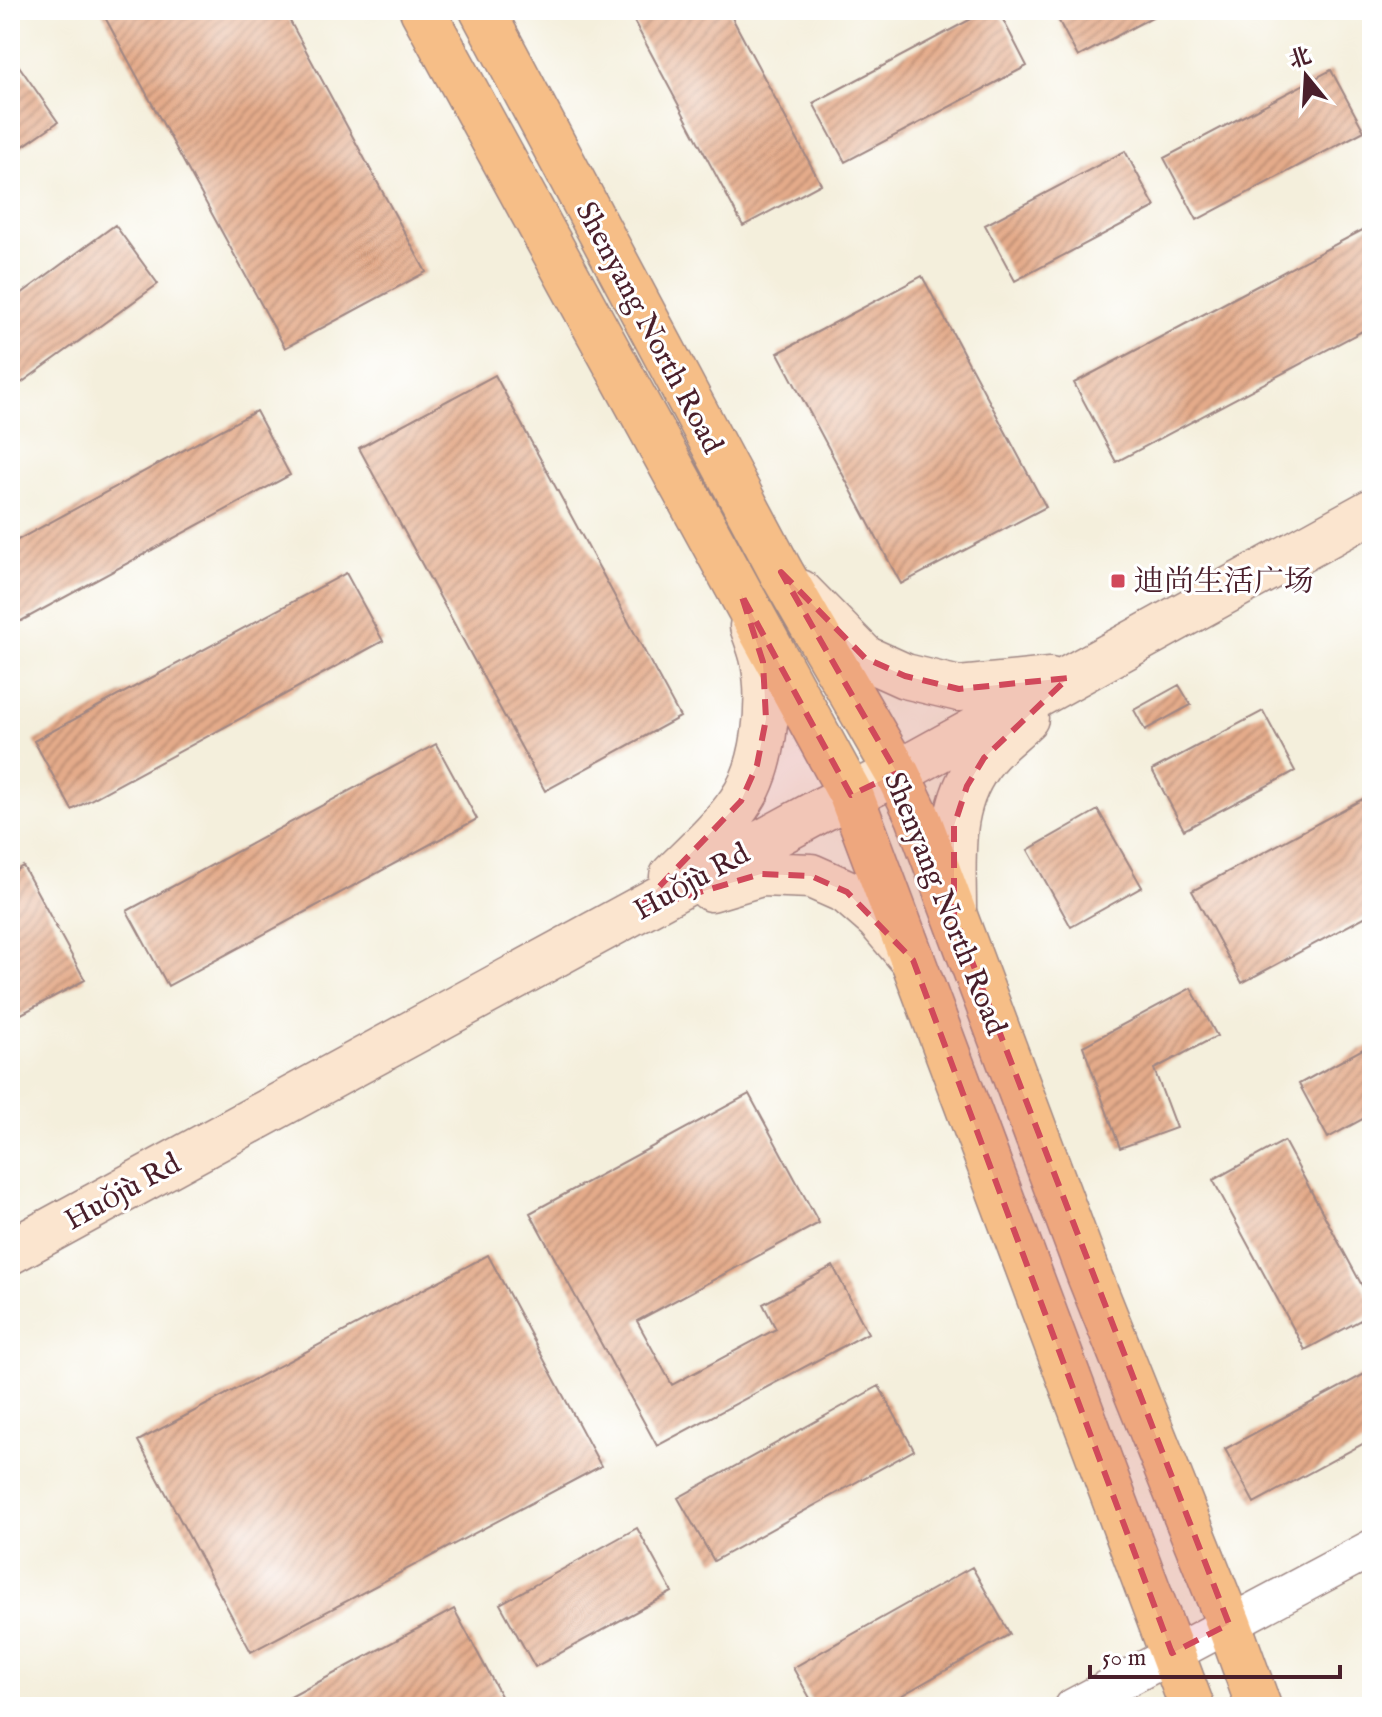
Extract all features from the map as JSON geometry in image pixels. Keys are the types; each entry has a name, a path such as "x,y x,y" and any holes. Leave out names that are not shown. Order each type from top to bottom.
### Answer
{"main road":[{"name":"Shenyang North Road","path":"422,10 851,795 1192,1707"},
{"name":"Shenyang North Road","path":"482,10 781,572 897,773 918,817 1089,1275 1229,1624 1259,1707"},
{"name":"Huǒjù Rd","path":"10,1252 636,911 897,773 1372,511"},
{"path":"781,572 865,658 905,676 959,689 1068,678"},
{"path":"636,911 709,840 741,801 757,765 766,719 763,662 741,594"},
{"path":"954,915 954,826 967,786 984,758 1068,678"},
{"path":"636,911 761,874 811,876 847,892 878,919 913,960"}],"street":[{"path":"1073,1707 1372,1548"}],"highlighted area":[{"path":"781,572 865,658 905,676 959,689 1068,678 984,758 967,786 954,826 954,915 1229,1624 1172,1653 913,960 847,892 811,876 761,874 636,911 741,801 757,765 766,719 763,662 741,594 851,795 897,773"}],"building":[{"path":"101,10 284,10 426,272 285,348"},
{"path":"628,10 728,10 821,184 743,226"},
{"path":"988,10 998,10 1027,66 845,162 813,103"},
{"path":"1053,10 1165,10 1078,57"},
{"path":"10,53 58,122 10,155"},
{"path":"1331,70 1364,131 1197,220 1164,158"},
{"path":"1125,151 1155,207 1015,281 985,225"},
{"path":"115,225 158,284 10,391 10,302"},
{"path":"1372,225 1372,326 1116,462 1074,383"},
{"path":"922,276 1046,507 901,584 778,353"},
{"path":"495,375 680,717 545,791 359,448"},
{"path":"256,411 290,475 10,627 10,544"},
{"path":"346,573 383,641 72,810 34,741"},
{"path":"1179,685 1191,705 1145,730 1134,710"},
{"path":"1263,711 1295,771 1184,830 1152,770"},
{"path":"436,744 477,819 168,986 127,911"},
{"path":"1372,794 1372,913 1242,983 1192,891"},
{"path":"1098,810 1142,887 1071,927 1028,850"},
{"path":"23,866 85,980 10,1020 10,874"},
{"path":"1191,988 1217,1036 1154,1069 1176,1128 1120,1148 1083,1046"},
{"path":"1372,1044 1372,1114 1328,1138 1299,1084"},
{"path":"749,1094 819,1223 637,1321 672,1385 776,1329 763,1304 833,1266 868,1333 657,1446 530,1213"},
{"path":"1284,1141 1372,1304 1372,1314 1305,1350 1213,1180"},
{"path":"488,1255 601,1466 251,1652 138,1441"},
{"path":"1372,1370 1372,1439 1254,1503 1225,1449"},
{"path":"879,1386 914,1450 714,1561 678,1498"},
{"path":"637,1528 672,1592 535,1667 500,1604"},
{"path":"972,1567 1010,1634 881,1707 815,1707 793,1668"},
{"path":"454,1609 507,1707 272,1707"}],"place":[{"name":"迪尚生活广场","path":"1118,581"}]}
